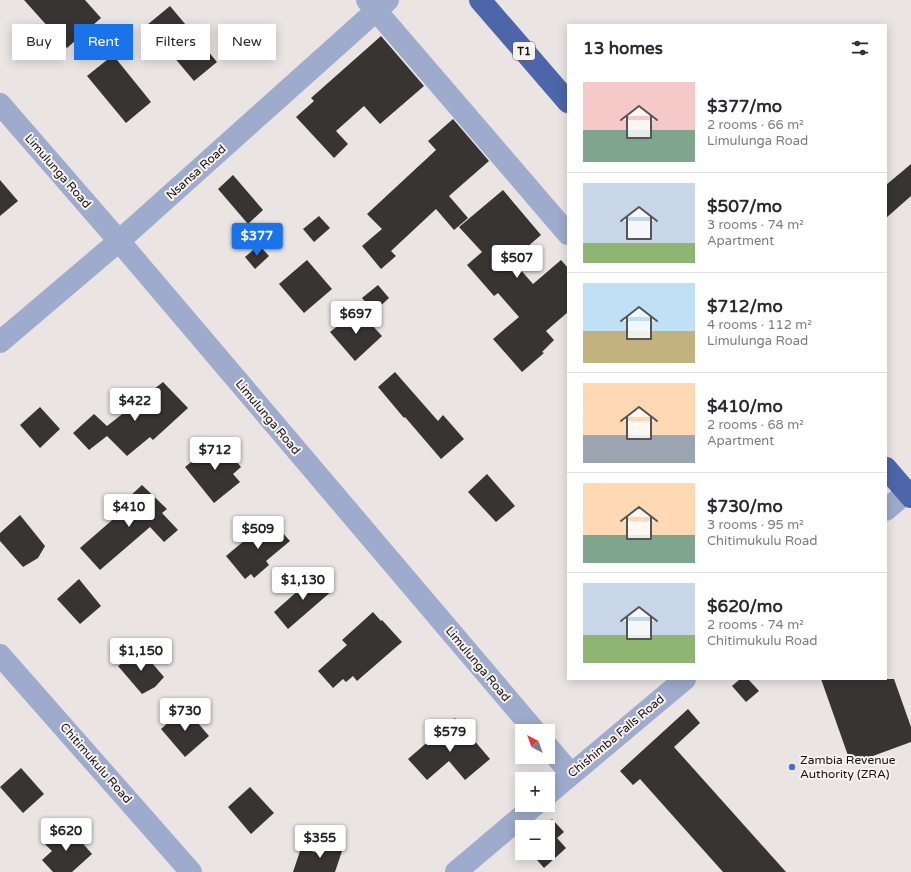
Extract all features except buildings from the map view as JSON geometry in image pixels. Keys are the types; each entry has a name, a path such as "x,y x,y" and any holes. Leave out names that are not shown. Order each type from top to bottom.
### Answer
{"highway":[{"name":"T1","path":"480,0 567,101"},
{"path":"887,469 909,494"}],"street":[{"path":"377,4 567,233"},
{"name":"Nsansa Road","path":"0,342 119,241 377,4"},
{"name":"Limulunga Road","path":"0,104 119,241 529,724"},
{"path":"887,509 909,494"},
{"name":"Chitimukulu Road","path":"0,655 191,872"},
{"name":"Chishimba Falls Road","path":"555,788 684,680"},
{"path":"555,755 571,774"},
{"path":"456,872 527,812"}],"place":[{"name":"Zambia Revenue Authority (ZRA)","path":"792,767"}]}
